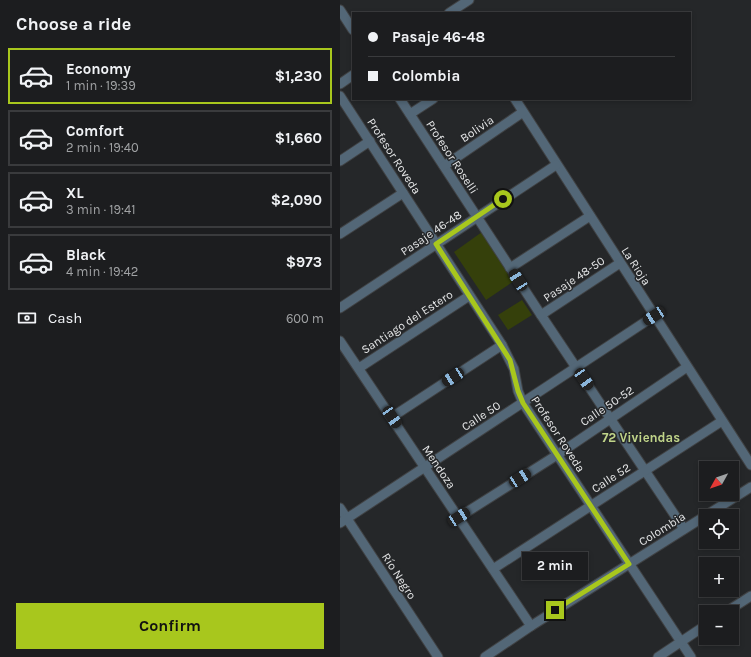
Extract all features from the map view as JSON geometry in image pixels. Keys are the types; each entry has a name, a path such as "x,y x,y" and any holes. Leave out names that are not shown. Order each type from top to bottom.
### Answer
{"street":[{"path":"455,8 469,0"},
{"path":"340,10 352,28"},
{"path":"340,84 352,77"},
{"name":"Profesor Roveda","path":"340,96 502,345 514,369 518,391 523,403 691,657"},
{"name":"Profesor Roselli","path":"401,100 541,315 684,529"},
{"path":"410,114 431,100"},
{"name":"La Rioja","path":"516,100 751,466"},
{"name":"Bolivia","path":"444,166 523,112"},
{"path":"340,161 370,141"},
{"name":"Pasaje 46-48","path":"340,308 556,165"},
{"path":"340,234 404,193"},
{"path":"510,268 590,216"},
{"name":"Pasaje 48-50","path":"541,315 620,262"},
{"name":"Santiago del Estero","path":"359,368 469,296"},
{"name":"Calle 50","path":"343,521 654,316"},
{"name":"Mendoza","path":"340,341 531,626"},
{"path":"392,417 502,345"},
{"name":"Calle 50-52","path":"459,517 556,455 687,367"},
{"name":"Calle 52","path":"493,569 722,421"},
{"name":"Colombia","path":"485,657 531,626 751,487"},
{"name":"Río Negro","path":"340,508 343,521 438,657"},
{"path":"737,605 751,596"},
{"path":"658,657 699,630"}],"green space":[{"path":"482,232 514,281 486,300 454,252"},
{"path":"522,300 532,315 508,330 498,315"}],"district":[{"name":"72 Viviendas","path":"641,437"}],"route":[{"path":"503,199 436,244 502,345 514,369 518,391 523,403 629,564 555,610"}]}
